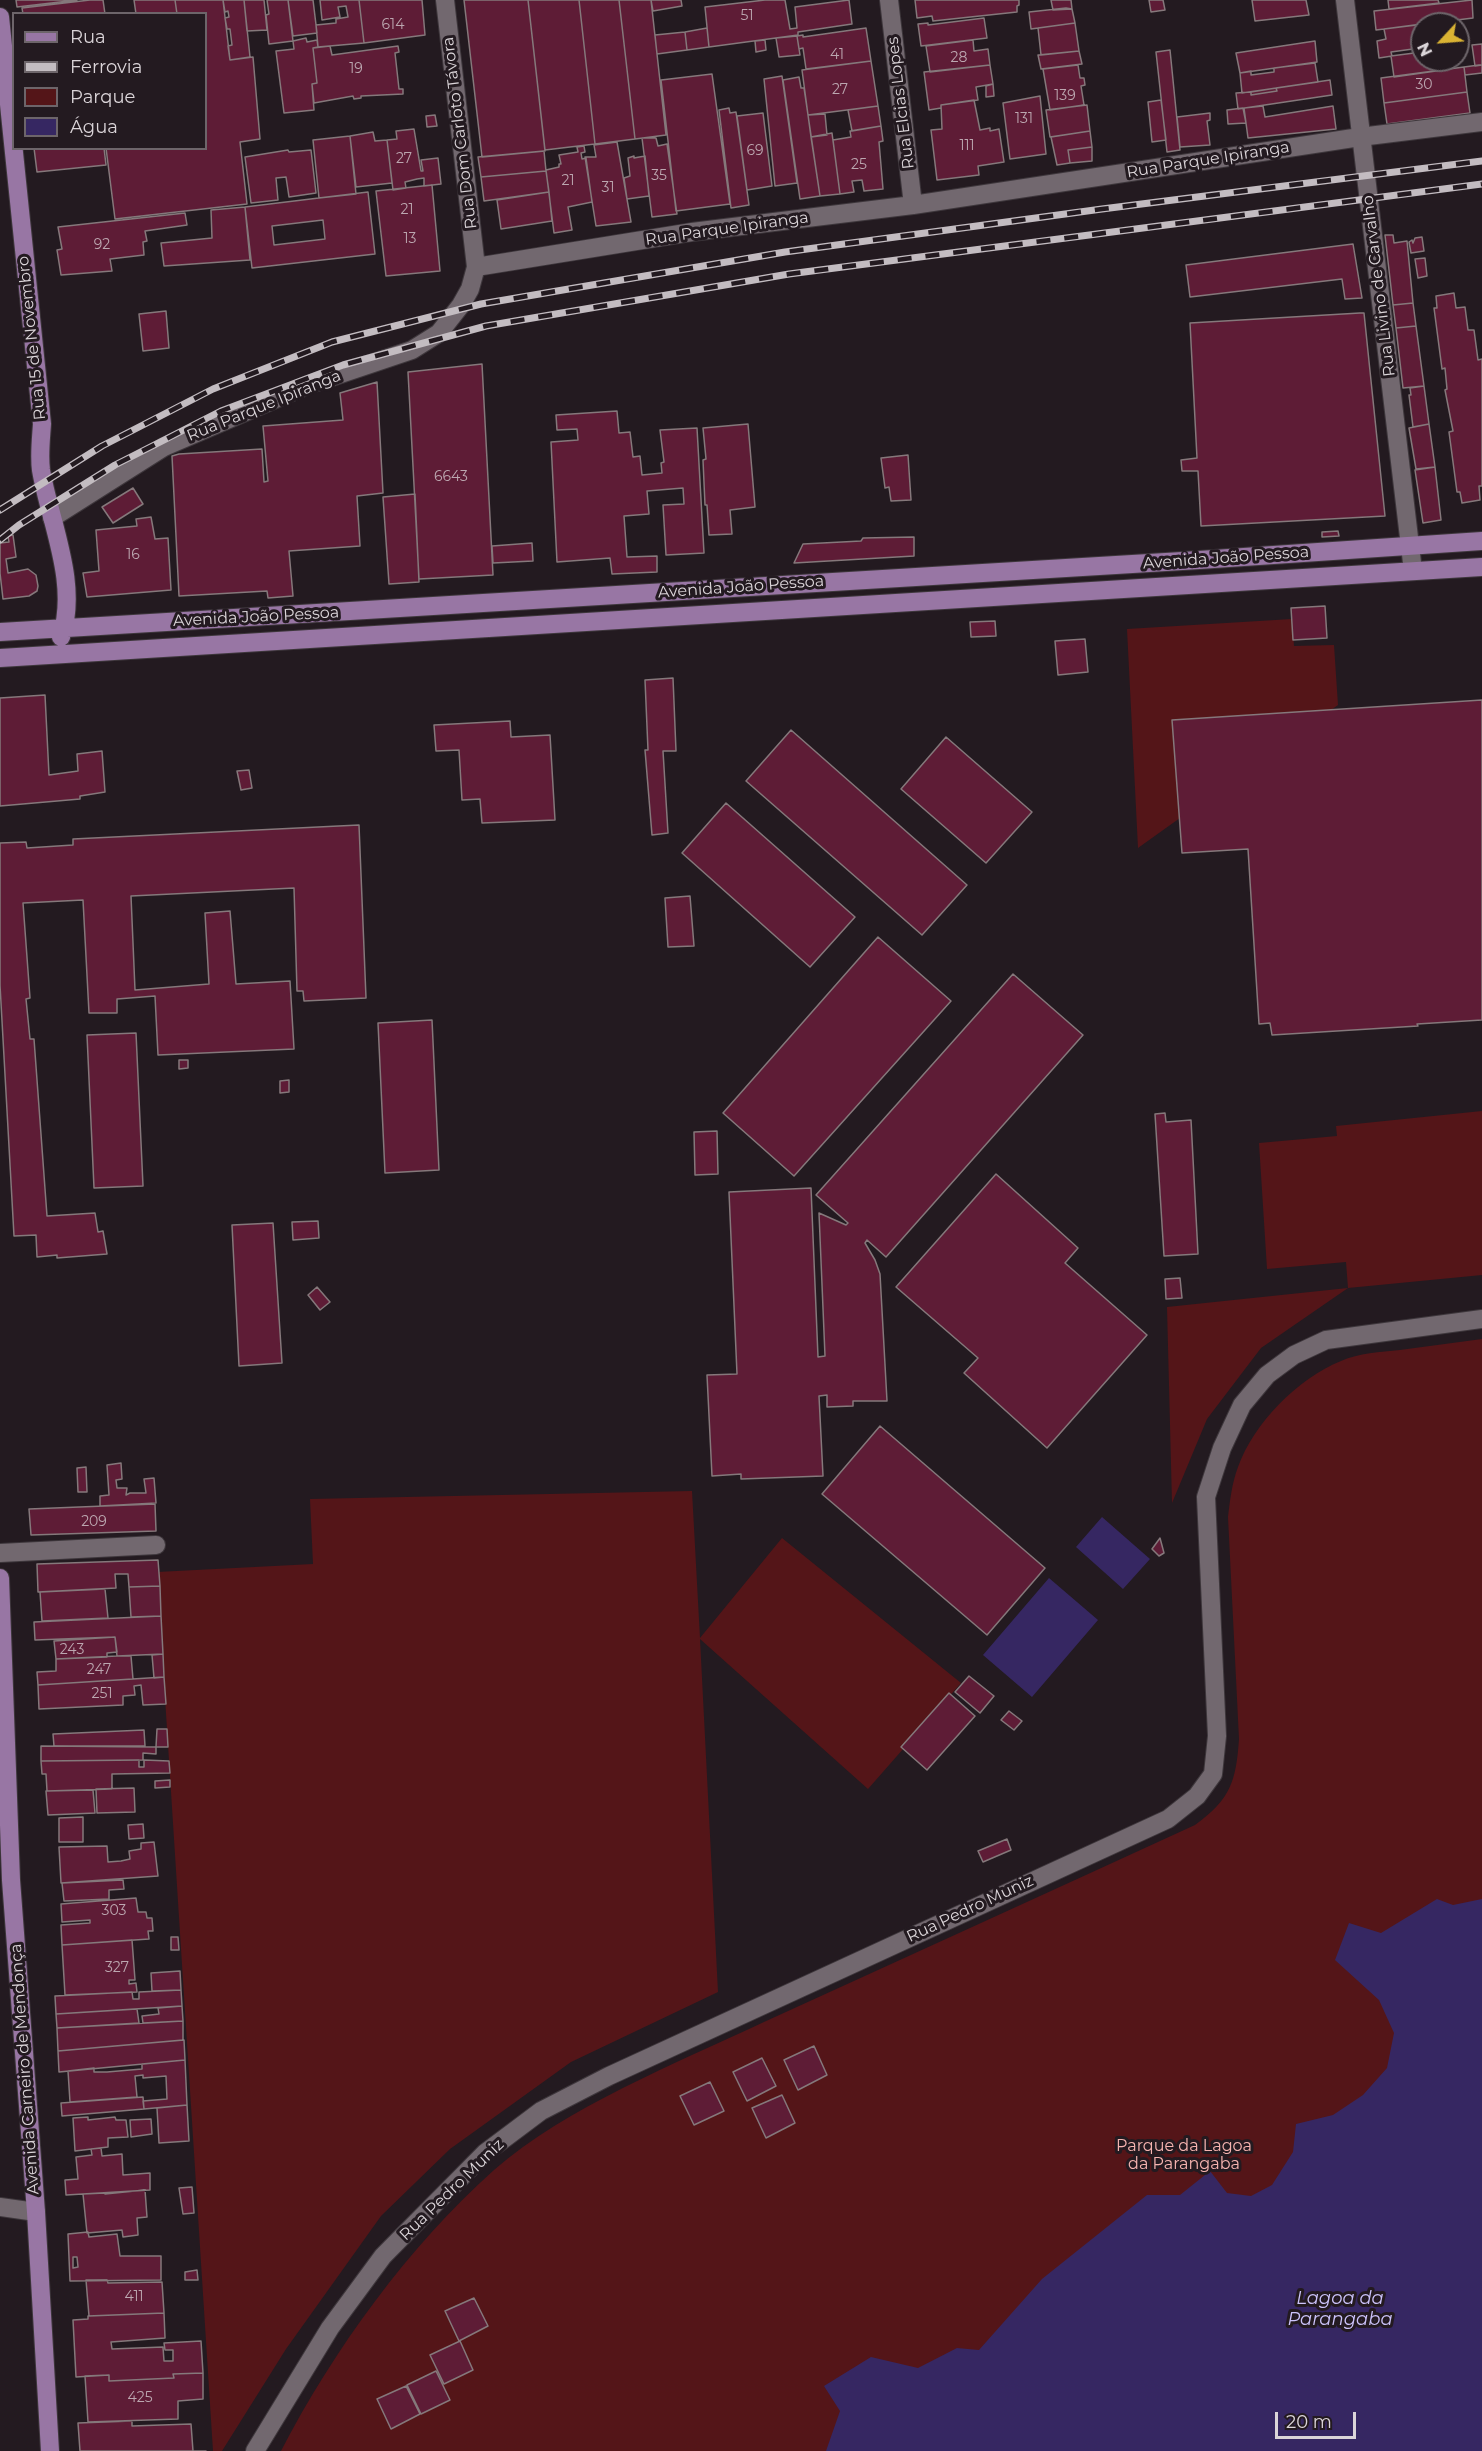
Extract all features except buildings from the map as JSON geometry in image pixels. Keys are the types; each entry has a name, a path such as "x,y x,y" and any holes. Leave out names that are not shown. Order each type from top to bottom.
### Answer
{"main road":[{"name":"Rua 15 de Novembro","path":"0,17 12,133"},
{"name":"Rua 15 de Novembro","path":"14,150 42,424 40,468 63,565 66,600 65,627 55,654"},
{"name":"Avenida João Pessoa","path":"0,632 1482,541"},
{"name":"Avenida João Pessoa","path":"0,658 1482,567"},
{"name":"Avenida Carneiro de Mendonça","path":"0,1578 5,1879 36,2212 51,2451"}],"street":[{"name":"Rua Dom Carloto Távora","path":"445,0 476,267"},
{"name":"Rua Elcias Lopes","path":"889,0 913,205"},
{"name":"Rua Livino de Carvalho","path":"1345,0 1413,571"},
{"name":"Rua Parque Ipiranga","path":"52,518 164,447 308,385 412,350 439,333 461,305 470,289 476,267 692,232 913,205 1360,137 1482,122"},
{"name":"Rua Pedro Muniz","path":"255,2451 330,2328 383,2256 485,2153 541,2111 609,2076 1168,1819 1197,1796 1213,1774 1217,1736 1206,1497 1222,1448 1242,1406 1267,1375 1294,1354 1326,1340 1482,1319"},
{"path":"0,1553 156,1545"},
{"path":"0,2207 36,2212"}],"green space":[{"path":"1292,619 1294,646 1334,645 1338,705 1138,848 1127,629"},
{"path":"1482,1111 1482,1275 1348,1288 1346,1262 1267,1269 1259,1143 1337,1136 1336,1126"},
{"path":"1348,1288 1261,1348 1207,1419 1172,1503 1167,1307"},
{"name":"Parque da Lagoa da Parangaba","path":"1482,1339 1482,2451 281,2451 325,2375 375,2301 432,2232 462,2200 523,2147 588,2106 659,2070 1195,1825 1207,1816 1229,1788 1238,1754 1228,1517 1234,1479 1254,1435 1279,1404 1293,1391 1341,1361 1370,1353"},
{"path":"692,1491 700,1638 782,1538 961,1683 868,1789 700,1639 718,1992 571,2062 450,2149 381,2216 286,2349 222,2451 213,2451 157,1572 313,1564 310,1499"}],"water":[{"path":"1102,1517 1150,1559 1123,1589 1076,1547"},
{"path":"1049,1578 1098,1620 1032,1697 983,1655"},
{"name":"Lagoa da Parangaba","path":"1437,1899 1453,1905 1482,1899 1482,2451 826,2451 840,2411 824,2386 871,2357 918,2368 957,2348 979,2350 1042,2279 1147,2195 1180,2195 1210,2171 1227,2193 1251,2196 1272,2185 1293,2152 1296,2124 1333,2115 1363,2095 1387,2068 1394,2033 1379,2000 1335,1960 1349,1923 1381,1933"}],"railway":[{"path":"0,510 102,446 213,389 332,342 481,304 785,252 1482,161"},
{"path":"0,540 19,525 115,465 221,411 343,365 486,326 789,274 1482,184"}]}
